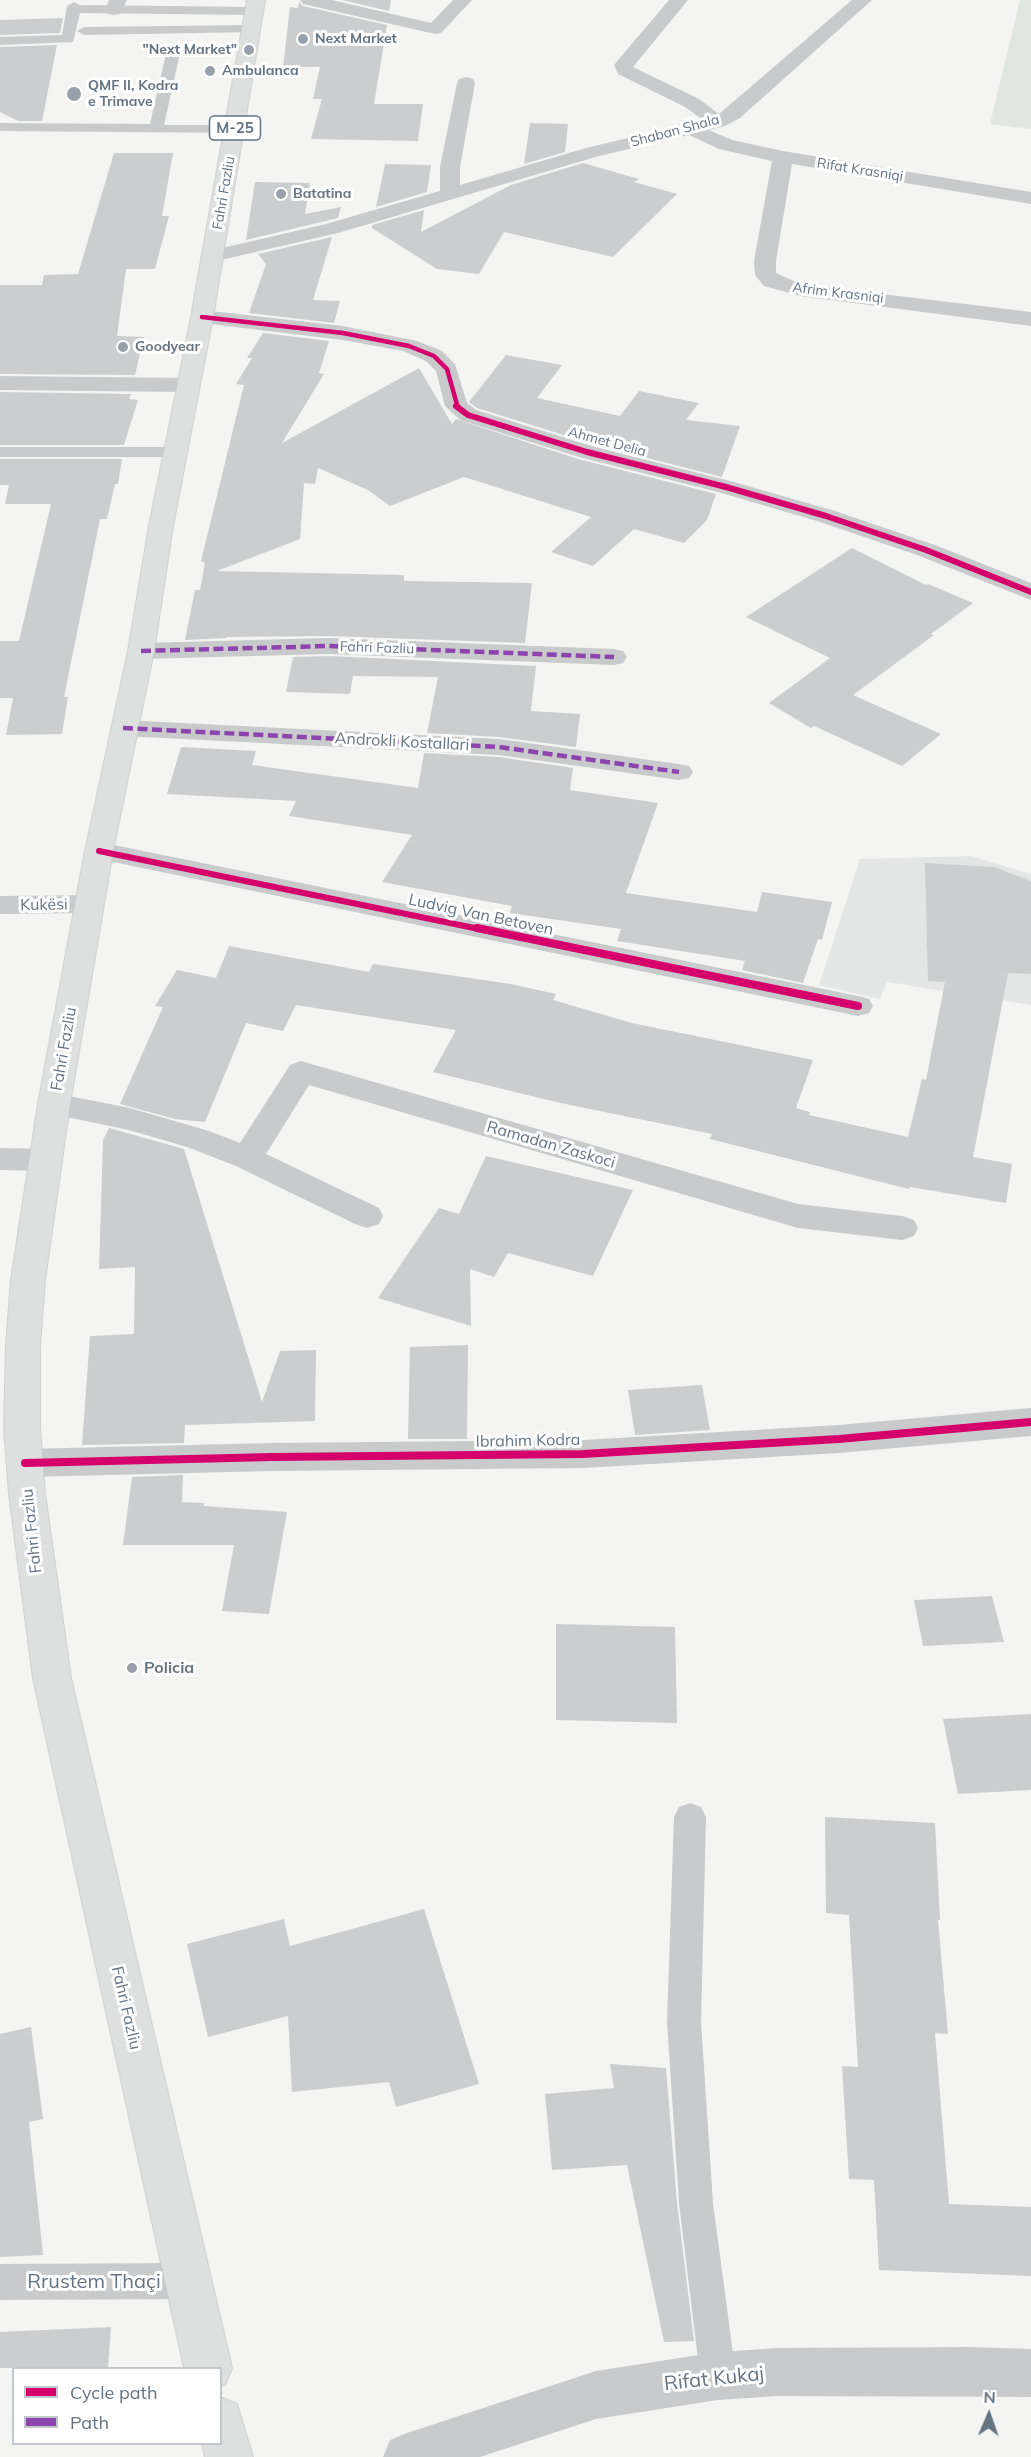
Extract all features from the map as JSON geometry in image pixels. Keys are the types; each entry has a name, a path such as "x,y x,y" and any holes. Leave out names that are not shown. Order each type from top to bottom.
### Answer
{"main road":[{"name":"Fahri Fazliu","path":"208,2367 52,1678 38,1584 25,1463 22,1428 23,1346 28,1280 54,1104 99,851 141,651 202,317 254,13"},
{"path":"222,2429 229,2457"}],"street":[{"path":"309,0 435,29 464,0"},
{"path":"679,0 623,65 625,70 692,103 718,123"},
{"name":"Shaban Shala","path":"212,256 331,229 593,152 718,123 733,114 863,0"},
{"path":"450,195 450,167 466,83"},
{"name":"Rifat Krasniqi","path":"692,129 726,145 783,157 1031,198"},
{"name":"Afrim Krasniqi","path":"783,157 765,261 766,275 772,281 800,290 1031,319"},
{"name":"Ahmet Delia","path":"202,317 343,333 410,346 434,356 447,369 456,406 468,415 576,449 726,487 826,516 926,550 1031,592"},
{"path":"0,383 189,386"},
{"name":"Fahri Fazliu","path":"141,651 329,646 614,657"},
{"name":"Androkli Kostallari","path":"123,728 499,747 679,772"},
{"name":"Ludvig Van Betoven","path":"99,851 858,1006"},
{"name":"Kukësi","path":"0,905 89,904"},
{"name":"Ramadan Zaskoci","path":"247,1158 301,1072 798,1216 902,1228"},
{"path":"54,1104 141,1122 198,1138 247,1158 367,1216"},
{"path":"0,1159 45,1160"},
{"name":"Ibrahim Kodra","path":"25,1463 272,1457 583,1454 850,1438 1031,1422"},
{"name":"Rifat Kukaj","path":"407,2457 596,2395 718,2376 778,2372 1031,2373"}],"lane":[{"path":"0,40 68,39 74,5 116,5 254,13"},
{"path":"84,31 254,13"},
{"path":"156,129 174,50"},
{"path":"0,127 234,130"},
{"path":"0,452 176,452"},
{"path":"690,1817 684,2022 696,2203 718,2376"},
{"name":"Rrustem Thaçi","path":"0,2282 188,2281"}],"shaded area":[{"path":"1020,0 1031,0 1031,129 990,124"},
{"path":"971,856 1031,874 1031,1005 887,982 880,999 819,985 860,859"}],"building":[{"path":"342,0 391,0 389,11"},
{"path":"299,2 303,6 387,25 374,104 423,104 418,141 311,139 322,99 313,99 320,67 283,67 290,7 298,8"},
{"path":"63,18 60,33 0,35 0,20"},
{"path":"57,45 42,121 18,121 0,112 0,47"},
{"path":"530,123 568,124 565,152 524,164"},
{"path":"114,153 173,153 162,216 169,216 155,269 126,269 117,336 144,337 135,375 0,374 0,285 42,285 44,275 78,274"},
{"path":"583,163 639,179 634,182 677,194 613,257 504,232 479,274 437,269 372,228 372,225 424,210 421,232 511,185"},
{"path":"385,164 431,165 427,192 376,207"},
{"path":"255,182 310,183 305,214 341,207 338,218 246,240"},
{"path":"332,237 313,300 340,301 334,323 249,313 266,264 258,254"},
{"path":"263,333 329,341 319,373 324,374 282,443 419,368 452,424 456,419 578,459 716,494 707,520 684,543 634,529 593,566 551,552 591,517 464,477 390,506 368,490 318,468 315,484 304,483 300,539 217,571 404,575 404,581 532,583 525,643 329,636 227,637 185,640 195,590 200,590 205,563 201,561 244,385 236,384 252,358 247,358"},
{"path":"506,355 562,365 537,398 620,416 639,391 699,403 686,420 740,426 722,477 596,445 477,408 469,402"},
{"path":"0,392 131,394 129,399 138,400 124,445 0,445"},
{"path":"0,459 122,459 118,484 115,484 107,519 100,519 64,697 68,697 62,734 6,735 13,698 0,698 0,641 19,641 51,504 5,504 9,485 0,485"},
{"path":"852,548 926,585 973,603 853,695 941,734 902,766 814,726 811,728 769,703 830,658 746,617"},
{"path":"329,656 536,666 531,711 580,714 576,747 499,737 427,733 438,677 353,676 350,694 286,692 293,657"},
{"path":"181,747 256,751 252,765 418,788 424,753 499,757 573,768 570,790 658,803 626,893 757,912 762,892 832,902 822,940 818,939 803,983 742,970 745,961 617,941 621,929 510,913 512,906 382,882 412,835 289,816 296,801 167,794"},
{"path":"925,863 994,867 1031,881 1031,974 1008,973 973,1157 1012,1164 1006,1203 910,1187 909,1189 710,1139 712,1134 556,1102 433,1072 456,1030 296,1005 283,1031 246,1023 205,1122 175,1119 120,1104 163,1007 155,1006 177,970 216,978 229,946 369,972 373,964 511,984 556,994 553,1000 632,1023 813,1060 796,1108 810,1112 809,1115 908,1137 922,1079 926,1080 945,982 928,981"},
{"path":"109,1128 184,1149 262,1402 280,1351 316,1350 315,1421 185,1425 184,1443 82,1445 90,1336 134,1334 135,1267 99,1269 103,1140"},
{"path":"486,1156 633,1190 593,1276 508,1253 494,1277 470,1269 471,1326 378,1298 439,1208 459,1214"},
{"path":"468,1345 467,1439 408,1439 410,1347"},
{"path":"702,1385 710,1430 635,1435 628,1390"},
{"path":"183,1475 182,1502 204,1503 204,1506 287,1512 269,1614 222,1611 234,1545 123,1545 132,1477"},
{"path":"992,1596 1004,1642 923,1646 914,1600"},
{"path":"556,1624 675,1627 677,1723 556,1720"},
{"path":"1031,1714 1031,1790 958,1794 943,1719"},
{"path":"825,1817 935,1823 940,1920 938,1920 948,2034 935,2033 949,2204 1031,2207 1031,2276 879,2270 874,2180 849,2179 842,2066 858,2067 849,1915 826,1913"},
{"path":"424,1909 479,2084 396,2107 389,2082 292,2092 288,2016 208,2037 187,1944 284,1919 290,1946"},
{"path":"31,2027 43,2119 29,2122 43,2255 0,2257 0,2034"},
{"path":"610,2064 666,2068 677,2203 694,2341 664,2342 627,2165 552,2170 545,2094 614,2088"},
{"path":"111,2327 108,2367 0,2368 0,2332"}],"marked path":[{"path":"141,651 329,646 614,657"},
{"path":"123,728 499,747 679,772"}],"cycle path":[{"path":"202,317 343,333 409,346 434,356 447,369 456,406 468,415 587,452 726,487 826,516 926,550 1031,592"},
{"path":"99,851 858,1006"},
{"path":"25,1463 272,1457 583,1454 839,1439 1031,1422"}],"place":[{"name":"Next Market","path":"303,39"},
{"name":"\"Next Market\"","path":"249,50"},
{"name":"Ambulanca","path":"210,71"},
{"name":"QMF II, Kodra e Trimave","path":"74,94"},
{"name":"Batatina","path":"281,194"},
{"name":"Goodyear","path":"123,347"},
{"name":"Policia","path":"132,1668"}]}
